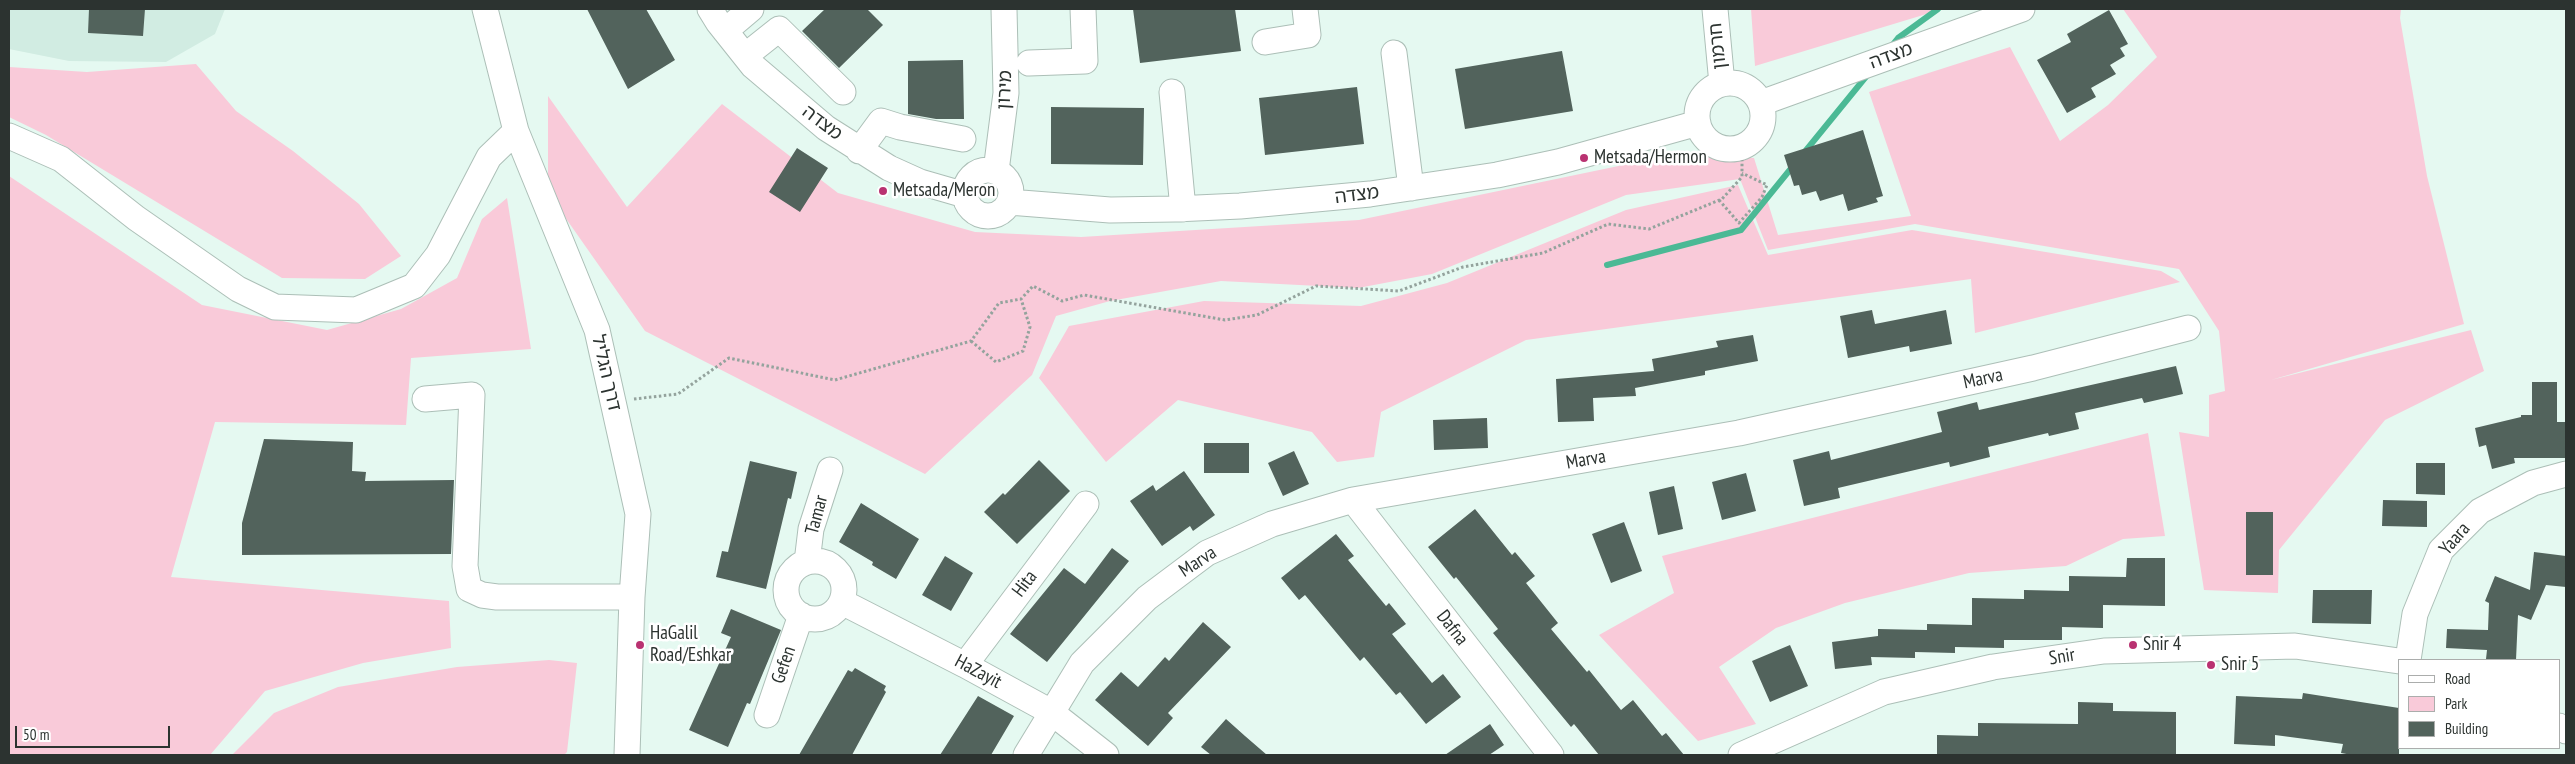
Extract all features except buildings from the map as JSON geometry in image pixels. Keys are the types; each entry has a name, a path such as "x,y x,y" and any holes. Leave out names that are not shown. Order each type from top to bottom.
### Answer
{"street":[{"name":"דרך הגליל","path":"485,9 516,131 597,330 638,514 632,597 628,755"},
{"name":"מצדה","path":"710,9 745,56 792,100 859,150 890,168 920,182 965,195"},
{"path":"725,31 751,9"},
{"name":"מירון","path":"996,171 1006,93 1004,9"},
{"path":"1029,63 1085,61 1083,9"},
{"path":"1265,42 1308,35 1305,9"},
{"name":"חרמון","path":"1715,9 1722,84"},
{"name":"מצדה","path":"1761,103 2022,9"},
{"path":"745,56 779,29 843,92"},
{"path":"1394,53 1411,188"},
{"path":"1722,84 1745,86 1752,90 1761,103 1763,122 1760,132 1754,140 1742,147 1726,149 1716,146 1708,141 1698,123 1698,107 1702,99 1707,92 1722,84"},
{"path":"1172,92 1184,209"},
{"path":"859,150 881,121 900,127 963,138"},
{"name":"מצדה","path":"1009,202 1110,210 1184,209 1305,201 1411,188 1558,162 1698,123"},
{"path":"9,136 61,159 136,218 245,292 275,307 356,310 414,286 438,255 489,157 516,131"},
{"path":"983,170 996,171 1003,175 1010,188 1009,202 1000,212 994,215 981,215 970,207 965,195 965,188 971,176 983,170"},
{"name":"Marva","path":"1026,755 1089,656 1146,598 1207,553 1272,524 1353,500 1739,433 2033,368 2188,328"},
{"path":"425,399 472,395 466,566 469,589 482,595 497,598 632,597"},
{"name":"Tamar","path":"807,562 811,529 830,470"},
{"name":"Yaara","path":"2408,659 2415,614 2441,550 2480,511 2533,483 2566,474"},
{"name":"Dafna","path":"1353,500 1551,755"},
{"name":"Hita","path":"965,665 1086,504"},
{"path":"807,562 823,563 837,571 842,581 844,591 842,602 838,608 824,617 817,619 801,615 790,605 787,583 794,570 807,562"},
{"name":"HaZayit","path":"842,602 1052,712 1106,755"},
{"name":"Gefen","path":"767,715 801,615"},
{"name":"Snir","path":"1741,755 1884,692 1992,667 2104,651 2295,646 2398,661"}],"path":[{"path":"613,401 678,394 729,358 835,380 971,341 999,303 1021,299 1033,286 1062,301 1084,295 1225,320 1257,315 1316,286 1399,291 1462,267 1543,253 1608,224 1649,229 1719,200 1742,176 1742,147"},
{"path":"1719,200 1739,223 1762,198 1767,185 1742,173"},
{"path":"971,341 996,362 1023,351 1030,327 1021,299"}],"shaded area":[{"path":"9,9 225,9 215,34 166,62 69,61 9,49"}],"green space":[{"path":"1751,9 1943,9 1755,66"},
{"path":"2123,9 2401,9 2400,18 2427,176 2464,324 2271,380 2471,330 2484,371 2385,420 2279,550 2278,593 2204,590 2179,432 2209,437 2209,395 2225,391 2219,331 2179,269 1915,224 1768,250 1740,179 1626,195 1432,274 1358,288 1221,281 1110,301 1056,316 1032,375 925,474 645,331 548,193 548,96 627,207 722,104 838,193 975,232 1081,237 1359,220 1681,153 1754,158 1778,235 1911,216 1869,92 2010,47 2060,141 2108,105 2157,57"},
{"path":"196,64 236,111 293,151 359,204 401,256 365,279 282,278 46,135 9,117 9,67 87,72"},
{"path":"9,176 202,305 327,330 401,309 457,278 482,219 507,198 531,349 411,358 406,425 215,422 171,577 449,601 451,648 363,663 265,691 210,755 9,755"},
{"path":"1738,185 1768,255 1912,230 2161,271 2180,282 1975,333 1971,279 1526,340 1381,412 1374,457 1337,462 1312,432 1178,400 1106,462 1039,378 1069,326 1204,301 1361,306 1447,283 1626,210"},
{"path":"2148,433 2165,536 2123,539 2066,566 1969,573 1845,603 1776,628 1719,667 1756,724 1698,741 1599,635 1674,593 1662,556"},
{"path":"549,660 577,663 567,752 564,755 232,755 274,713 338,687 457,667"}],"waterway":[{"path":"1890,48 1898,38 1938,9"},
{"path":"1803,154 1869,73"},
{"path":"1607,265 1741,230 1793,166"}],"place":[{"name":"Metsada/Hermon","path":"1584,158"},
{"name":"Metsada/Meron","path":"883,191"},
{"name":"HaGalil Road/Eshkar","path":"640,645"},
{"name":"Snir 4","path":"2133,645"},
{"name":"Snir 5","path":"2211,665"}]}
